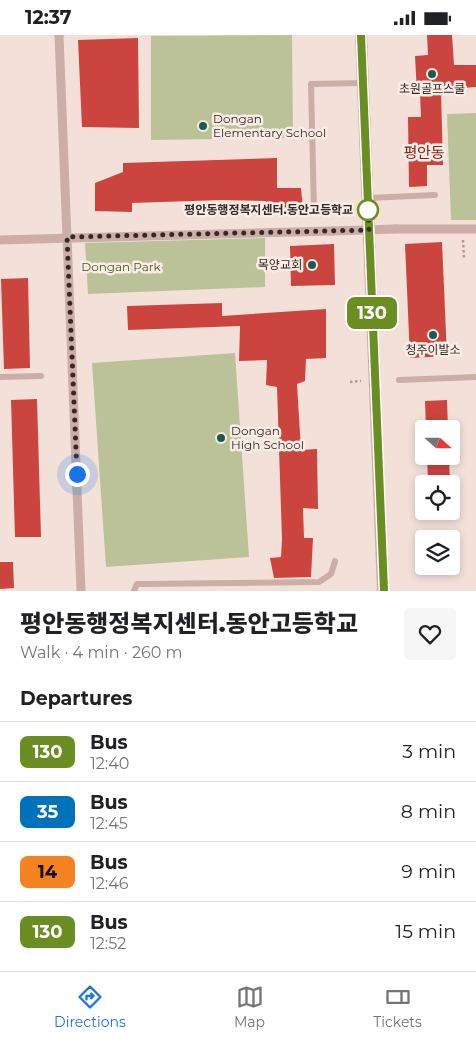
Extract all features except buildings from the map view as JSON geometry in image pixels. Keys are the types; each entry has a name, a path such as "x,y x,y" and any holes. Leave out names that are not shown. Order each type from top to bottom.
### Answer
{"street":[{"path":"59,35 82,591"},
{"path":"361,35 384,591"},
{"path":"0,240 395,229 476,229"}],"lane":[{"path":"314,211 311,84 363,83"},
{"path":"368,198 435,195"},
{"path":"0,377 42,376"},
{"path":"400,380 476,377"},
{"path":"134,591 137,584 319,582 331,574 335,561"}],"path":[{"path":"462,229 464,258"}],"green space":[{"path":"292,35 293,138 151,140 151,36"},
{"path":"476,113 476,220 451,220 447,114"},
{"name":"Dongan Park","path":"265,238 265,287 88,294 85,243"},
{"path":"235,353 249,557 106,567 92,363"}],"bus line":[{"name":"130","path":"361,35 384,591"}],"place":[{"name":"초원골프스쿨","path":"432,74"},
{"name":"Dongan Elementary School","path":"203,126"},
{"name":"평안동행정복지센터.동안고등학교","path":"368,210"},
{"name":"목양교회","path":"312,265"},
{"name":"청주이발소","path":"433,335"},
{"name":"Dongan High School","path":"221,438"}],"district":[{"name":"평안동","path":"424,153"}],"route":[{"path":"77,474 67,237 369,230 368,210"}]}
